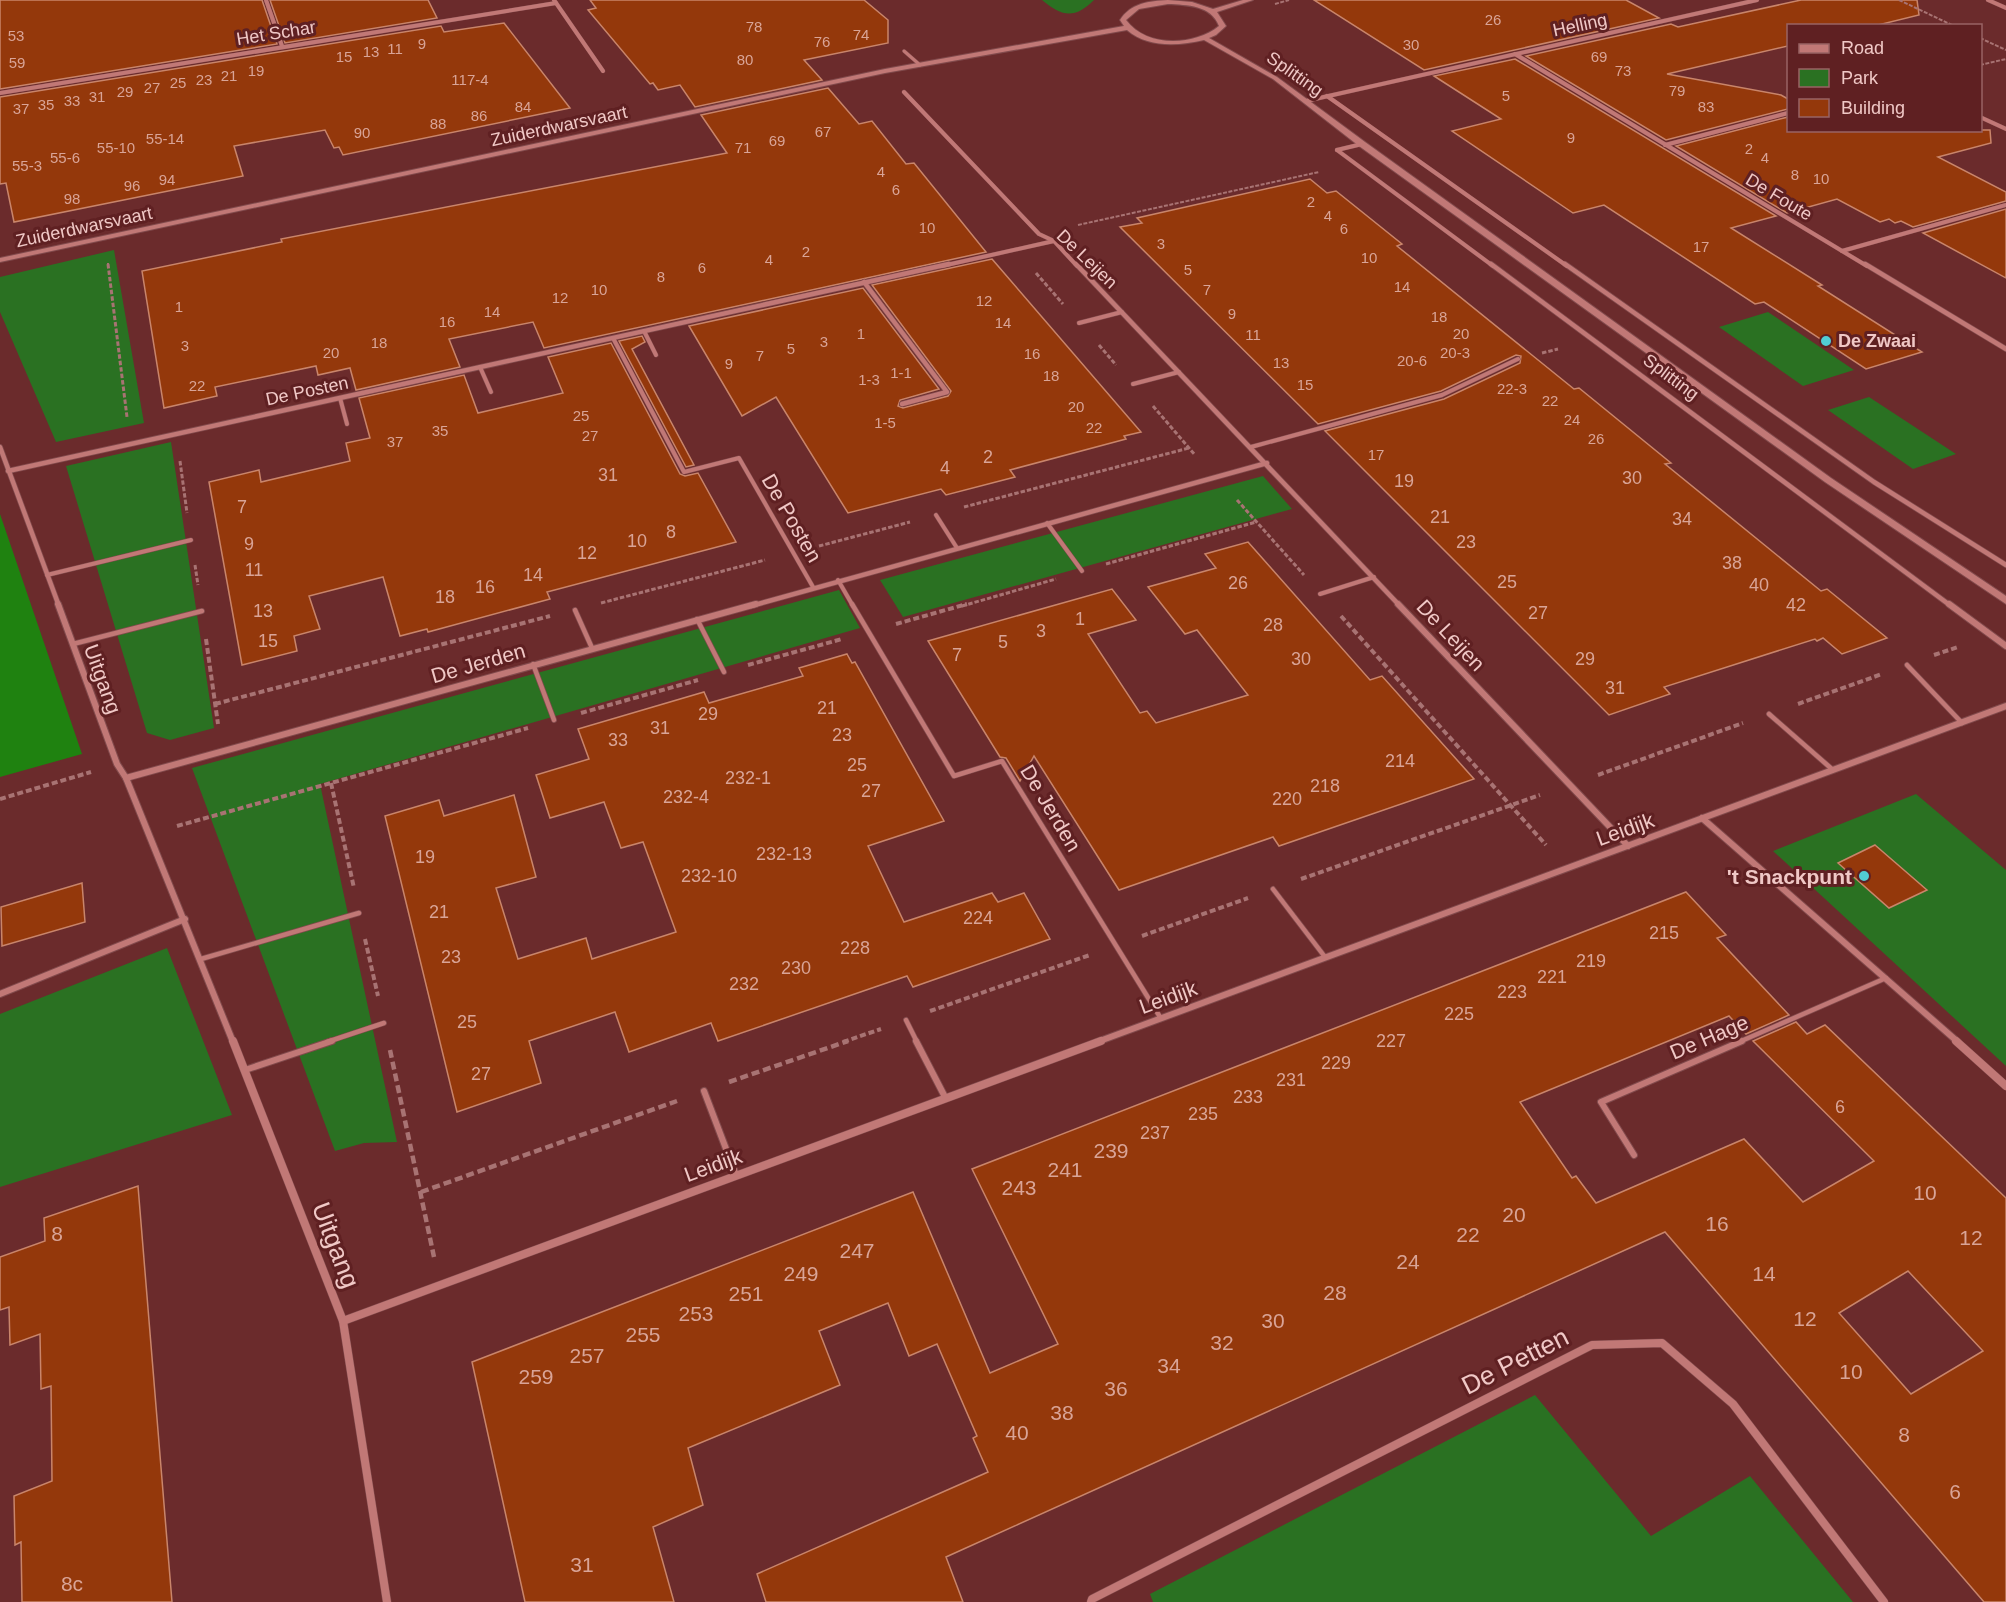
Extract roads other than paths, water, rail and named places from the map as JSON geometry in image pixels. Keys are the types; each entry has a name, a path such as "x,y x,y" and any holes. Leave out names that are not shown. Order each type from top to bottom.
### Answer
{"main road":[{"path":"1213,11 1250,0"},
{"path":"1150,2 1185,3 1213,11 1221,18 1223,26 1217,33 1205,38 1169,42 1136,35 1126,28 1123,20 1127,13 1150,2"},
{"name":"Zuiderdwarsvaart","path":"0,260 920,65 1126,28"},
{"name":"Splitting","path":"1205,38 1275,78 1362,144 1828,480 2006,601"}],"street":[{"path":"266,0 282,46"},
{"name":"Helling","path":"1306,101 1757,0"},
{"path":"1988,0 2006,8"},
{"path":"555,1 603,71"},
{"name":"Het Schar","path":"0,93 555,1"},
{"path":"1515,54 1665,145 1787,113"},
{"name":"De Leijen","path":"904,92 1039,234 1054,241 1628,846"},
{"name":"Splitting","path":"1327,96 1874,482 2006,565"},
{"path":"1982,118 2006,129"},
{"name":"Splitting","path":"1362,144 1337,150 2006,646"},
{"name":"De Foute","path":"1665,145 1842,251"},
{"path":"1842,251 2006,205"},
{"name":"De Posten","path":"8,471 1054,241"},
{"path":"1842,251 2006,349"},
{"path":"864,282 947,392 902,404"},
{"name":"Uitgang","path":"0,447 117,764 126,777 185,919 343,1321 387,1602"},
{"name":"De Jerden","path":"126,777 1267,464"},
{"name":"Leidijk","path":"343,1321 945,1096 2006,706"},
{"path":"1702,818 1887,978 2006,1086"},
{"path":"0,994 185,919"},
{"name":"De Petten","path":"1091,1602 1092,1599 1592,1345 1662,1343 1734,1404 1884,1602"}],"lane":[{"path":"904,51 920,65"},
{"path":"1079,322 1122,312"},
{"path":"644,331 656,355"},
{"name":"De Posten","path":"613,338 684,472 739,458 813,587"},
{"path":"1251,447 1442,395 1518,359"},
{"path":"480,367 491,392"},
{"path":"1133,384 1179,372"},
{"path":"340,398 348,424"},
{"path":"936,515 957,548"},
{"path":"1047,523 1082,571"},
{"path":"47,575 191,540"},
{"path":"1320,594 1374,577"},
{"name":"De Jerden","path":"838,580 954,776 1002,761 1160,1017"},
{"path":"575,610 592,648"},
{"path":"73,644 202,611"},
{"path":"696,619 724,672"},
{"path":"533,664 554,720"},
{"path":"1906,665 1962,723"},
{"path":"1769,714 1833,770"},
{"path":"1273,889 1325,957"},
{"path":"201,959 359,913"},
{"name":"De Hage","path":"1634,1155 1601,1102 1887,978"},
{"path":"906,1020 945,1096"},
{"path":"245,1070 384,1023"},
{"path":"704,1091 735,1174"}],"place":[{"name":"De Zwaai","path":"1826,341"},
{"name":"'t Snackpunt","path":"1864,876"}]}
